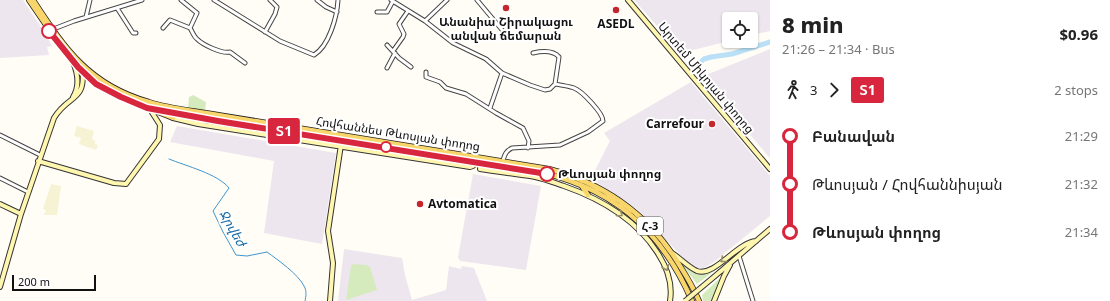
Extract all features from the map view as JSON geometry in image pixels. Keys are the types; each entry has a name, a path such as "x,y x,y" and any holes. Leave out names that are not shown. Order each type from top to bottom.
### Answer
{"main road":[{"name":"Հովհաննես Թևոսյան փողոց","path":"29,0 83,73 102,87 136,101 476,161 561,172 576,177 612,196 641,216 672,253 689,280 699,301"},
{"name":"Հովհաննես Թևոսյան փողոց","path":"32,0 51,30 82,66 110,86 152,109 218,121 342,137"},
{"path":"152,109 173,118"},
{"name":"Հովհաննես Թևոսյան փողոց","path":"476,161 503,160 530,168"},
{"name":"Հովհաննես Թևոսյան փողոց","path":"541,170 580,184 604,196 626,211 651,234 676,270 692,301"},
{"path":"580,184 588,194"}],"street":[{"path":"86,17 90,0"},
{"path":"51,30 86,17 142,0"},
{"path":"181,0 197,13 190,28"},
{"path":"214,0 265,32 314,55 327,41 337,12 338,0"},
{"path":"265,32 275,14 277,7 270,0"},
{"path":"318,0 326,7 337,12"},
{"path":"425,21 448,0"},
{"path":"477,0 508,37"},
{"name":"Արտեմ Միկոյան փողոց","path":"628,0 770,168"},
{"path":"377,12 387,12 392,1 425,21 454,43 486,59 502,73 530,85 545,90 550,89 555,84 559,57 558,55 550,52 533,53"},
{"path":"117,8 133,33 136,33"},
{"path":"387,68 403,37 404,34 400,24 408,11"},
{"path":"163,28 170,20 190,28 196,39 215,50 227,53 230,52 245,64"},
{"path":"388,45 411,67"},
{"path":"72,60 77,61"},
{"path":"72,60 76,69 78,82 78,88 73,99"},
{"path":"0,287 20,214 54,118 62,108 82,91 84,78 82,66"},
{"path":"426,72 426,77 440,82 446,88 466,94 523,128 529,141 528,148"},
{"path":"490,108 502,73"},
{"path":"503,160 506,151 560,145 588,132 603,121 603,117 600,112 577,90 555,84"},
{"path":"38,161 114,183 126,184 141,166 159,139 160,125 151,111 152,109"},
{"path":"173,118 198,124 470,167 473,166 476,161"},
{"path":"188,121 218,121"},
{"path":"0,135 40,155"},
{"path":"330,301 333,264 328,231 342,137"},
{"path":"476,161 480,169 534,177 588,194 624,216 662,249"},
{"path":"0,178 28,192"},
{"path":"0,204 20,214"},
{"path":"685,301 770,229"},
{"path":"649,239 663,260 668,273 671,295 670,301"},
{"path":"672,253 691,268 702,272 718,264 743,245 756,241"},
{"path":"739,256 753,301"},
{"path":"714,301 724,276 734,260"}],"shaded area":[{"path":"0,0 23,0 52,46 47,47 49,55 0,58"},
{"path":"634,0 770,0 770,31 758,34 758,12 722,12 722,43 681,53"},
{"path":"770,49 770,158 709,87 711,86 706,75"},
{"path":"691,82 770,176 770,216 714,262 702,269 696,268 688,263 637,209 609,190 590,180 610,141 604,133"},
{"path":"77,126 94,131 92,139 95,141 95,144 98,145 96,150 79,144 81,138 74,136"},
{"path":"177,126 336,153 322,244 264,233 274,161 170,142"},
{"path":"473,174 541,186 526,270 460,261 458,257"},
{"path":"51,184 61,186 57,215 44,215 46,210 43,209"},
{"path":"344,249 402,258 412,300 446,290 449,266 461,269 462,266 474,268 487,301 338,301"}],"green space":[{"path":"193,95 206,102 205,111 188,108 189,97"},
{"path":"140,103 165,108 331,136 170,111"},
{"path":"196,122 256,128 331,141 322,143"},
{"path":"361,145 471,162 470,165 361,147"},
{"path":"680,262 698,274 705,274 718,268 697,284"},
{"path":"353,264 367,265 370,267 377,290 346,300 351,266"},
{"path":"721,277 712,301 703,301 702,295"}],"waterway":[{"path":"695,67 704,59 732,54 770,42"},
{"name":"Ջրվեժ","path":"169,159 210,175 224,183 229,188 213,211 236,255 247,256 267,252 301,281 306,290 305,301"}],"bus line":[{"name":"Տ1","path":"49,31 83,73 96,84 147,108 218,121 530,170 547,174"}],"place":[{"name":"Անանիա Շիրակացու անվան ճեմարան","path":"506,8"},
{"name":"ASEDL","path":"616,10"},
{"name":"Carrefour","path":"712,124"},
{"name":"Թևոսյան փողոց","path":"547,174"},
{"name":"Avtomatica","path":"420,204"}]}
